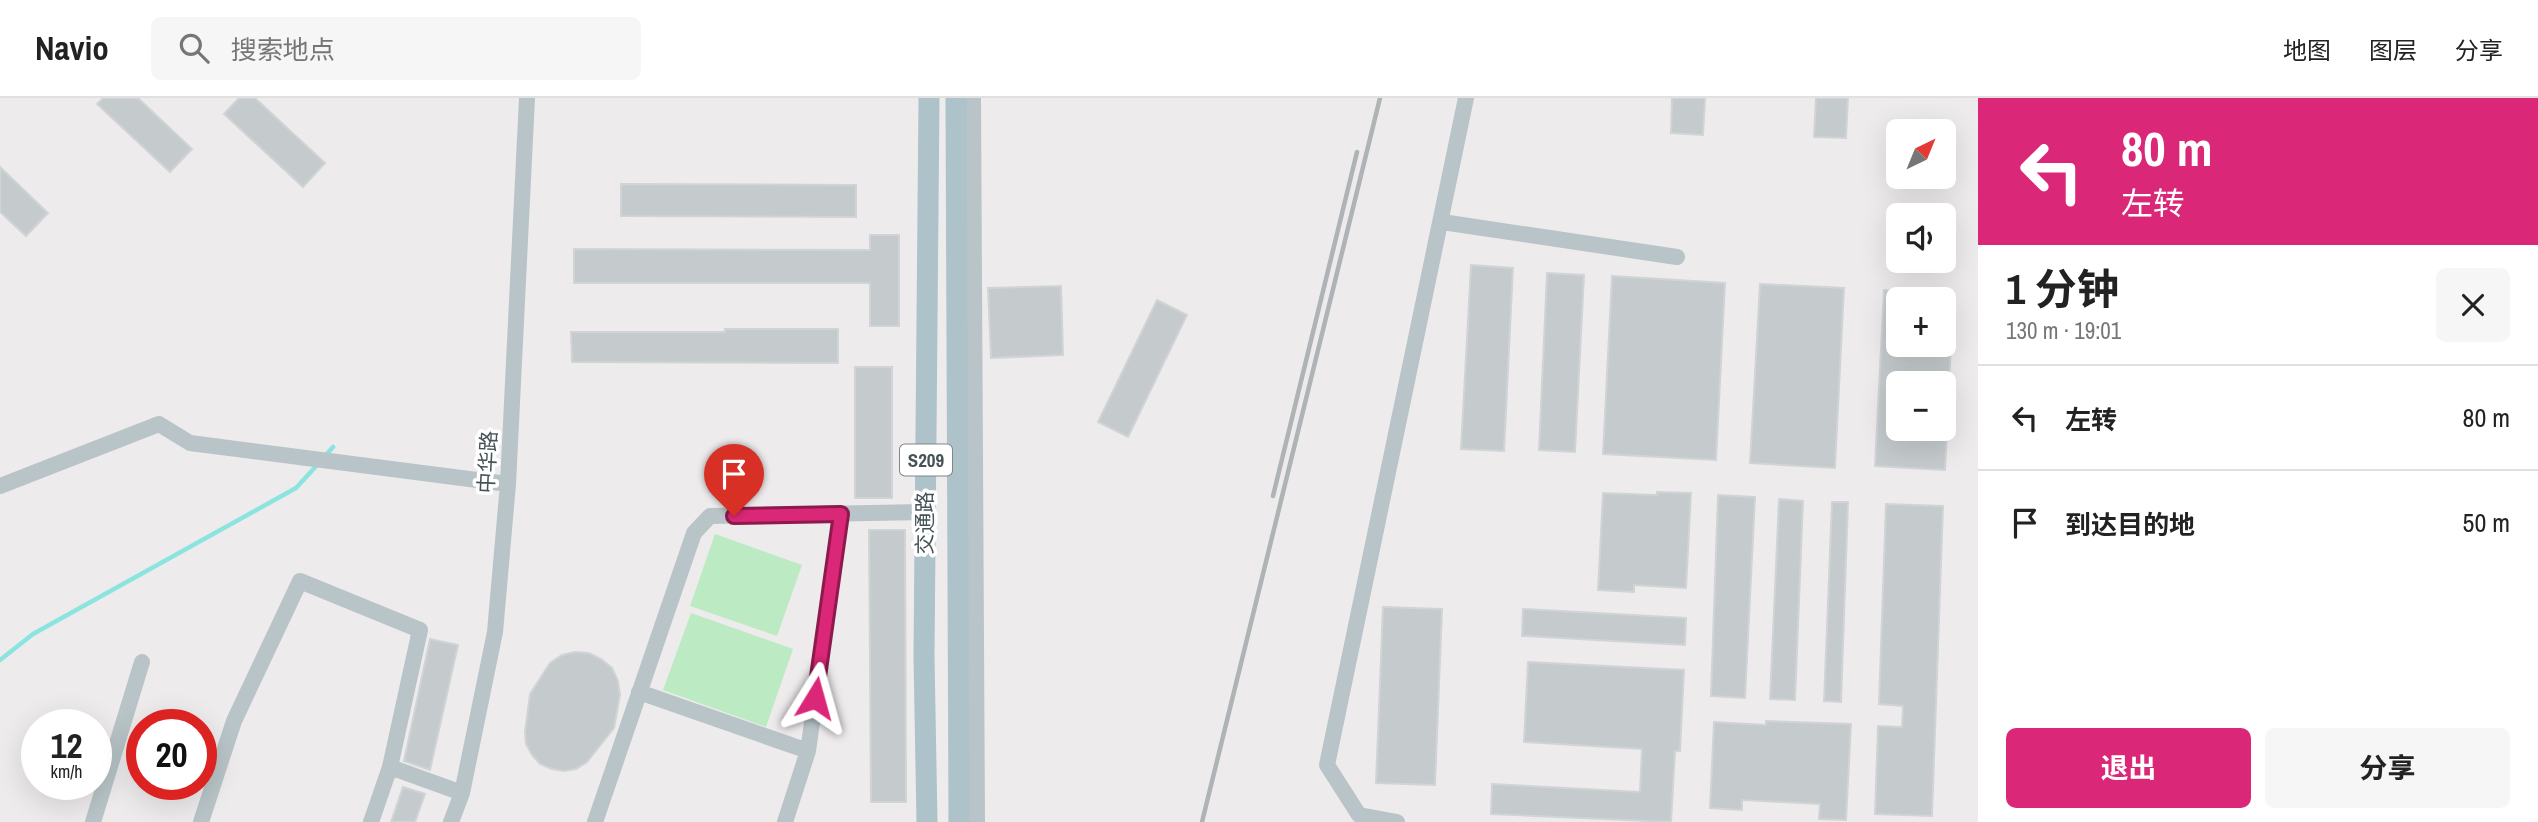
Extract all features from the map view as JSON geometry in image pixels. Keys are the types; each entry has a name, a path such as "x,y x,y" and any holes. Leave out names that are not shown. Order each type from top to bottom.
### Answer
{"main road":[{"name":"交通路","path":"927,822 924,656 929,98"},
{"name":"交通路","path":"956,98 959,822"}],"street":[{"name":"中华路","path":"451,822 461,793 495,632 509,484 527,98"},
{"path":"973,98 977,822"},
{"path":"1397,822 1359,815 1326,765 1466,98"},
{"path":"1442,222 1677,257"},
{"path":"0,486 159,425 190,443 509,484"},
{"path":"595,822 694,533 710,516 925,512"},
{"path":"785,822 808,751 841,514"},
{"path":"201,822 234,721 300,581 420,630 390,767 371,822"},
{"path":"93,822 142,662"},
{"path":"639,692 808,751"},
{"path":"390,767 461,793"}],"green space":[{"path":"715,534 802,565 777,636 690,606"},
{"path":"691,613 793,649 766,727 663,690"}],"building":[{"path":"103,98 138,98 192,149 170,172 97,104"},
{"path":"239,98 255,98 325,163 303,187 224,114"},
{"path":"1672,98 1705,98 1703,135 1671,133"},
{"path":"1816,98 1848,98 1846,138 1814,137"},
{"path":"0,167 48,213 26,236 0,212"},
{"path":"621,184 856,185 856,217 621,216"},
{"path":"870,235 899,235 899,326 870,326 870,283 574,283 574,249 870,250"},
{"path":"1471,265 1513,268 1504,451 1461,449"},
{"path":"1547,273 1584,275 1575,452 1539,450"},
{"path":"1612,276 1725,283 1716,460 1603,454"},
{"path":"1760,284 1844,288 1835,468 1750,463"},
{"path":"1061,286 1063,355 991,358 988,288"},
{"path":"1884,290 1886,357 1950,357 1950,371 1886,371 1886,441 1946,441 1945,470 1875,466"},
{"path":"1157,300 1187,315 1128,437 1098,422"},
{"path":"725,329 838,329 838,363 572,362 571,332 725,332"},
{"path":"855,367 892,367 892,498 855,498"},
{"path":"1657,492 1691,493 1686,588 1634,585 1634,592 1598,590 1603,493 1657,495"},
{"path":"1718,495 1755,497 1745,698 1711,696"},
{"path":"1779,499 1803,501 1795,700 1770,699"},
{"path":"1832,502 1848,502 1841,702 1824,701"},
{"path":"1886,504 1943,506 1932,816 1875,814 1878,726 1902,727 1903,706 1879,704"},
{"path":"869,530 905,530 906,802 871,802"},
{"path":"1383,607 1442,609 1435,785 1376,783"},
{"path":"1523,609 1686,618 1685,645 1522,636"},
{"path":"430,639 458,645 430,770 404,761"},
{"path":"589,653 612,668 620,695 614,728 587,762 576,769 564,771 540,764 526,744 525,732 530,694 550,663 562,655"},
{"path":"1528,662 1684,670 1680,751 1675,751 1671,822 1491,814 1492,784 1640,792 1642,749 1524,742"},
{"path":"1766,721 1851,724 1846,820 1819,819 1820,804 1742,800 1742,810 1710,808 1714,722 1766,725"},
{"path":"403,787 425,794 415,822 391,822"}],"waterway":[{"path":"325,456 333,447"},
{"path":"0,660 33,634 296,488 319,463"}],"railway":[{"path":"1202,822 1380,98"},
{"path":"1273,496 1357,152"}],"route":[{"path":"734,516 841,514 815,698"}]}
